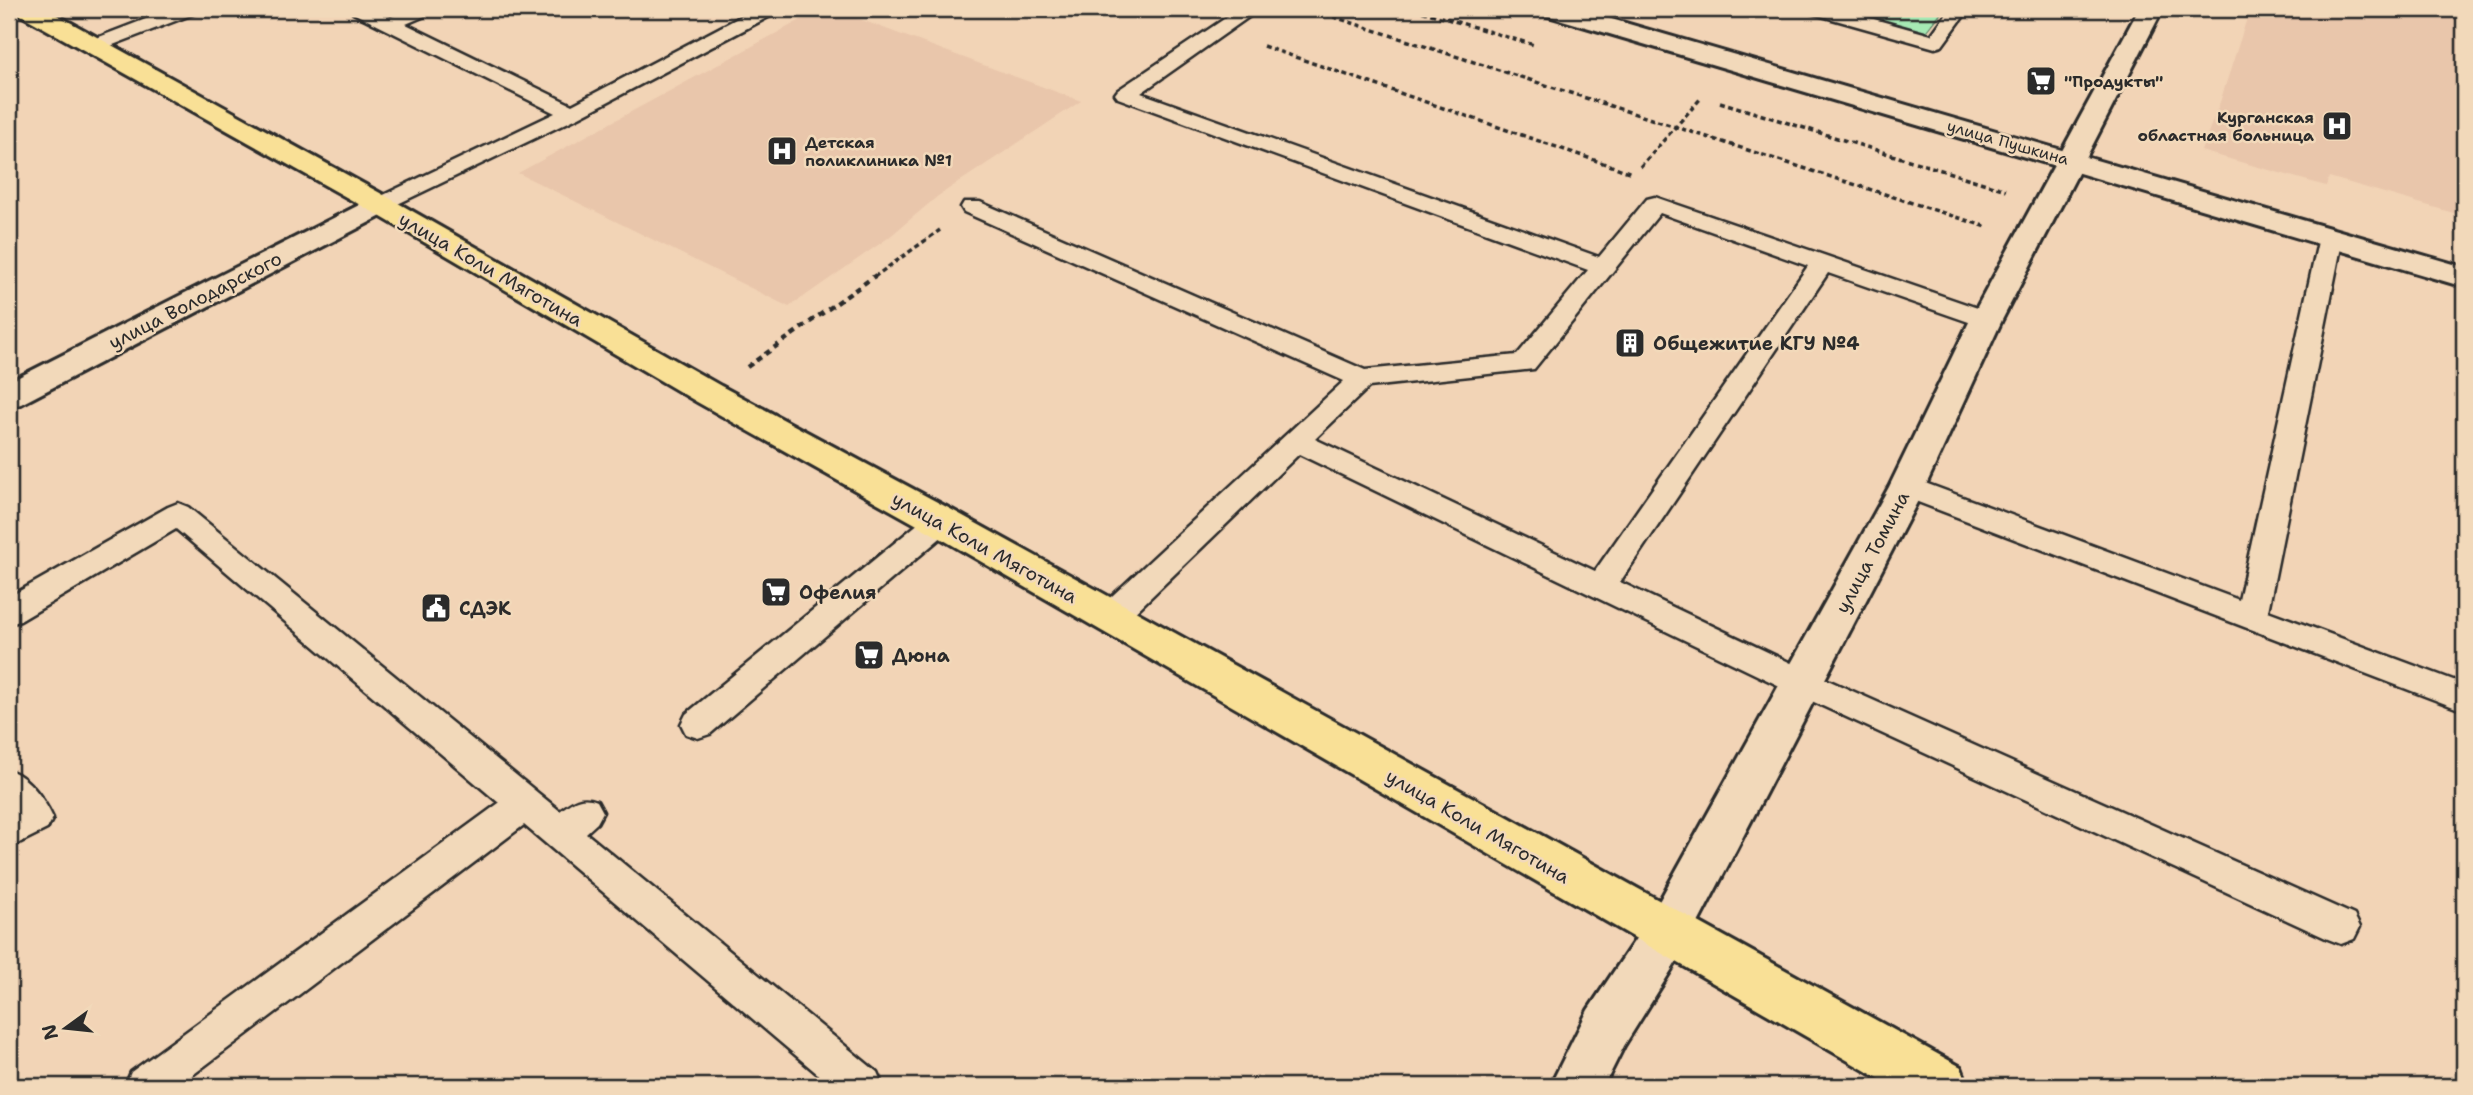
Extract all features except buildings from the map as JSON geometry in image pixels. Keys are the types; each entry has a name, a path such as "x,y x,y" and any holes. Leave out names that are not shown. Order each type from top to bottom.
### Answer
{"main road":[{"name":"улица Коли Мяготина","path":"28,9 381,205 709,394 942,521 1941,1086"}],"street":[{"name":"улица Пушкина","path":"1551,9 2464,277"},
{"name":"улица Томина","path":"1576,1086 1606,1028 1668,932 1907,487 1986,320 2069,159 2151,9"},
{"name":"улица Володарского","path":"9,396 381,205"}],"lane":[{"path":"93,46 189,9"},
{"path":"360,9 572,113"},
{"path":"391,24 425,9"},
{"path":"381,205 572,113 769,9"},
{"path":"1251,9 1125,94 1604,267"},
{"path":"1818,9 1935,42 1960,9"},
{"path":"972,207 1362,379 1525,363 1655,204 1986,320"},
{"path":"2250,617 2331,237"},
{"path":"1601,586 1822,262"},
{"path":"1110,617 1362,379"},
{"path":"1296,441 1801,682 2341,927"},
{"path":"1907,487 2464,698"},
{"path":"9,612 178,514 525,804 573,822 863,1086"},
{"path":"698,724 942,521"},
{"path":"9,785 35,818 9,832"},
{"path":"145,1086 525,804"}],"path":[{"path":"1309,9 2028,240"},
{"path":"1414,9 1545,49"},
{"path":"1219,31 1634,174 1702,97"},
{"path":"1715,101 2047,202"},
{"path":"709,394 972,207"}],"shaded area":[{"name":"Детская поликлиника №1","path":"821,9 832,9 1081,101 938,196 888,238 789,307 518,173"},
{"name":"Курганская областная больница","path":"2250,9 2464,9 2464,216 2329,177 2326,186 2201,151"}],"green space":[{"path":"1839,9 1944,9 1925,33"}],"place":[{"name":"\"Продукты\"","path":"2041,81"},
{"name":"Курганская областная больница","path":"2337,126"},
{"name":"Детская поликлиника №1","path":"782,151"},
{"name":"Общежитие КГУ №4","path":"1630,343"},
{"name":"Офелия","path":"776,592"},
{"name":"СДЭК","path":"436,608"},
{"name":"Дюна","path":"869,655"}]}
